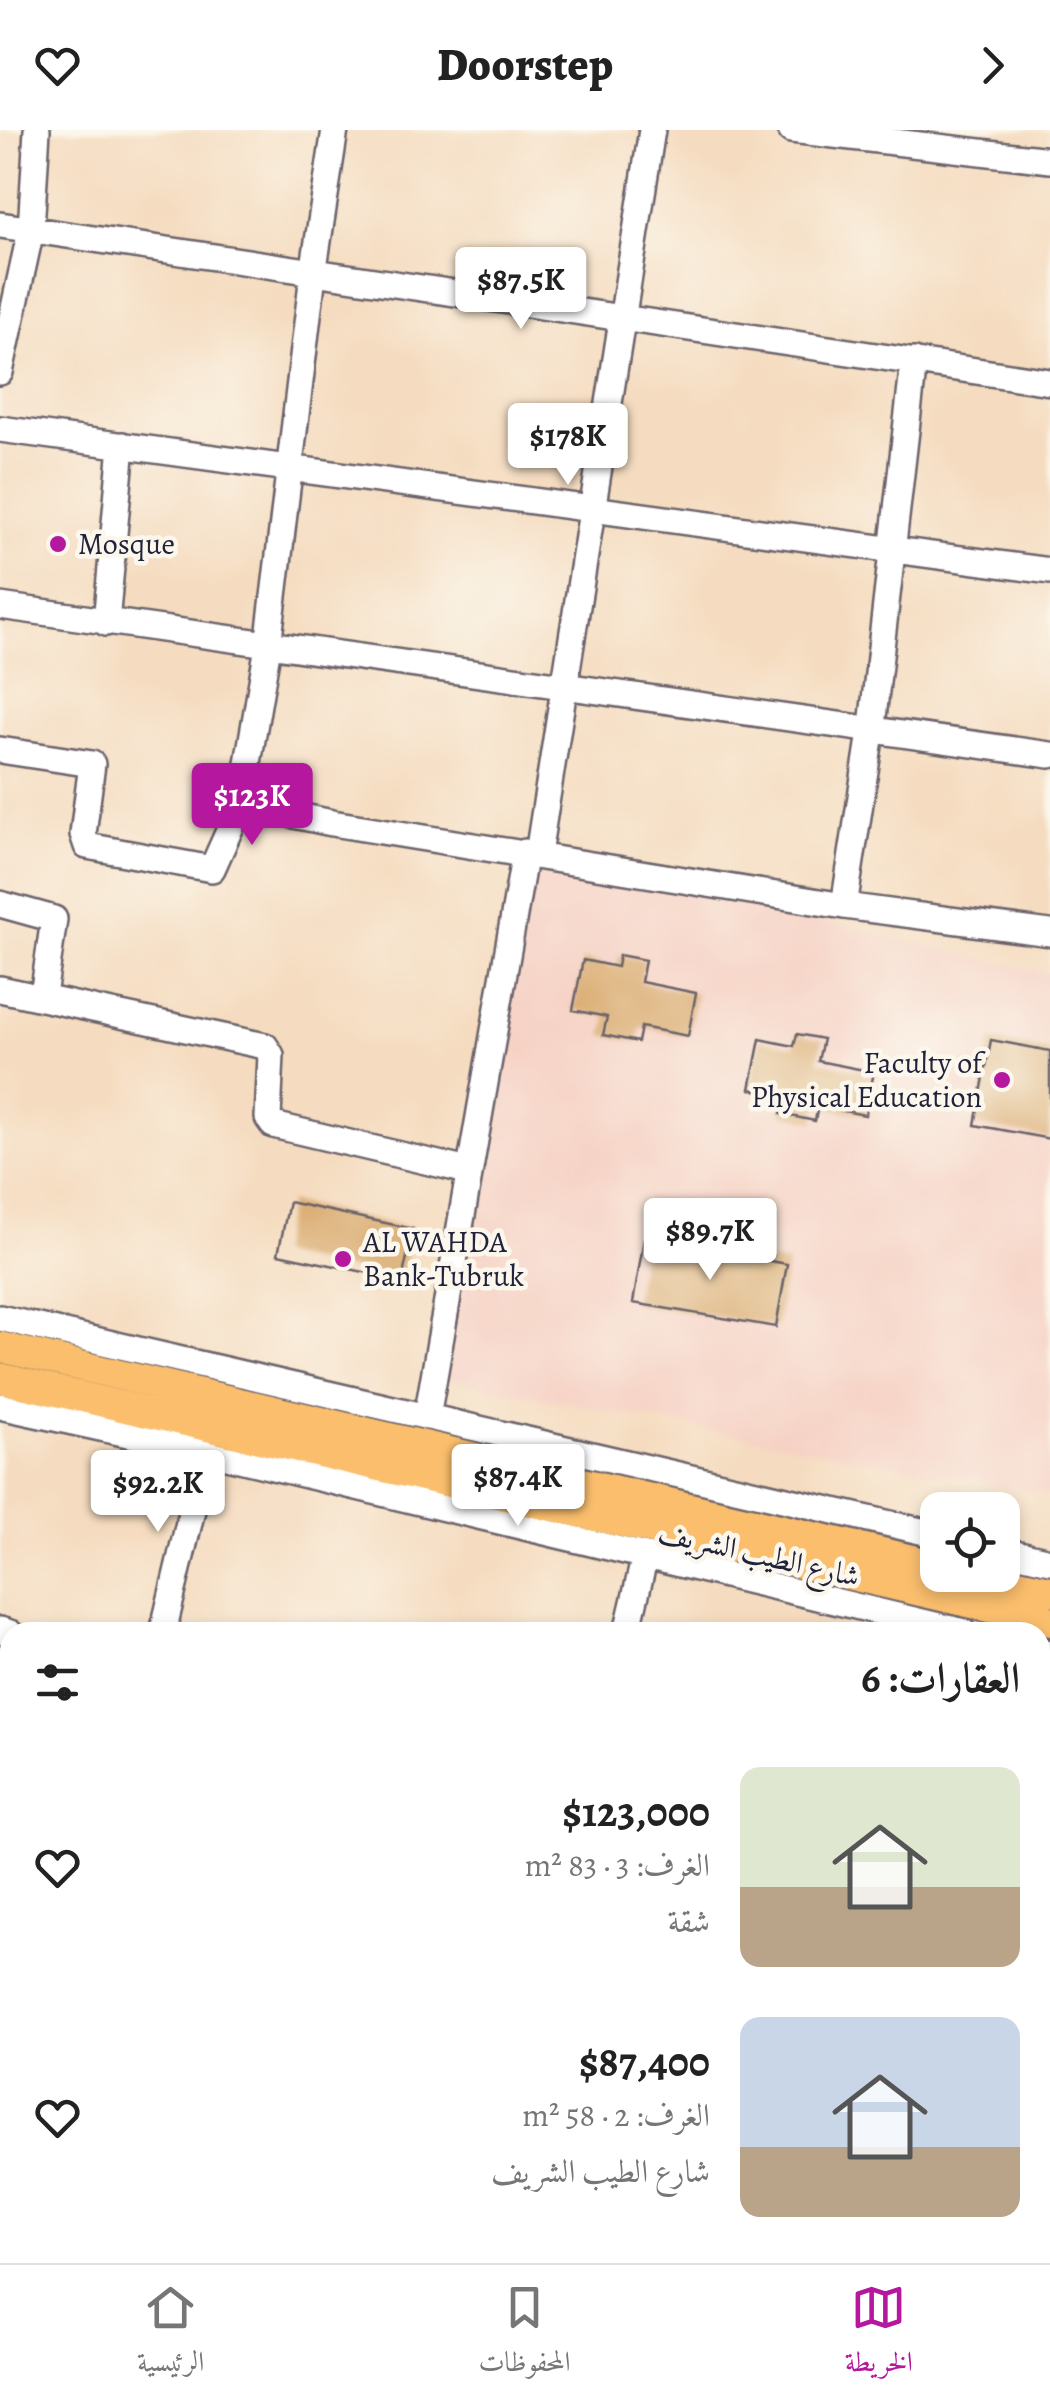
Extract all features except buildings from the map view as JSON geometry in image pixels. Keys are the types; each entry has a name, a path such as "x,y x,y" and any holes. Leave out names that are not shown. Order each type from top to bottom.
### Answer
{"main road":[{"name":"شارع الطيب الشريف","path":"0,1347 920,1562"},
{"name":"شارع الطيب الشريف","path":"0,1378 1050,1621"},
{"path":"1020,1585 1050,1592"}],"street":[{"path":"0,372 31,230 37,130"},
{"path":"0,750 92,764 83,834 87,846 212,869 250,774 335,130"},
{"path":"427,1417 468,1172 564,686 652,130"},
{"path":"791,130 1050,160"},
{"path":"0,225 1050,382"},
{"path":"844,906 872,726 914,361"},
{"path":"0,429 1050,570"},
{"path":"106,623 122,445"},
{"path":"0,606 268,646 872,726 1050,755"},
{"path":"241,804 332,824 844,906 1050,934"},
{"path":"0,904 54,919 43,996"},
{"path":"0,989 266,1046 272,1055 268,1118 273,1125 468,1172"},
{"path":"0,1318 920,1531"},
{"path":"0,1406 206,1451 922,1622"},
{"path":"165,1622 206,1451"},
{"path":"1020,1554 1050,1560"},
{"path":"629,1622 645,1556"}],"shaded area":[{"path":"531,854 1050,974 1050,1495 444,1379"}],"place":[{"name":"Mosque","path":"58,544"},
{"name":"Faculty of Physical Education","path":"1002,1080"},
{"name":"AL WAHDA Bank-Tubruk","path":"343,1259"}]}
